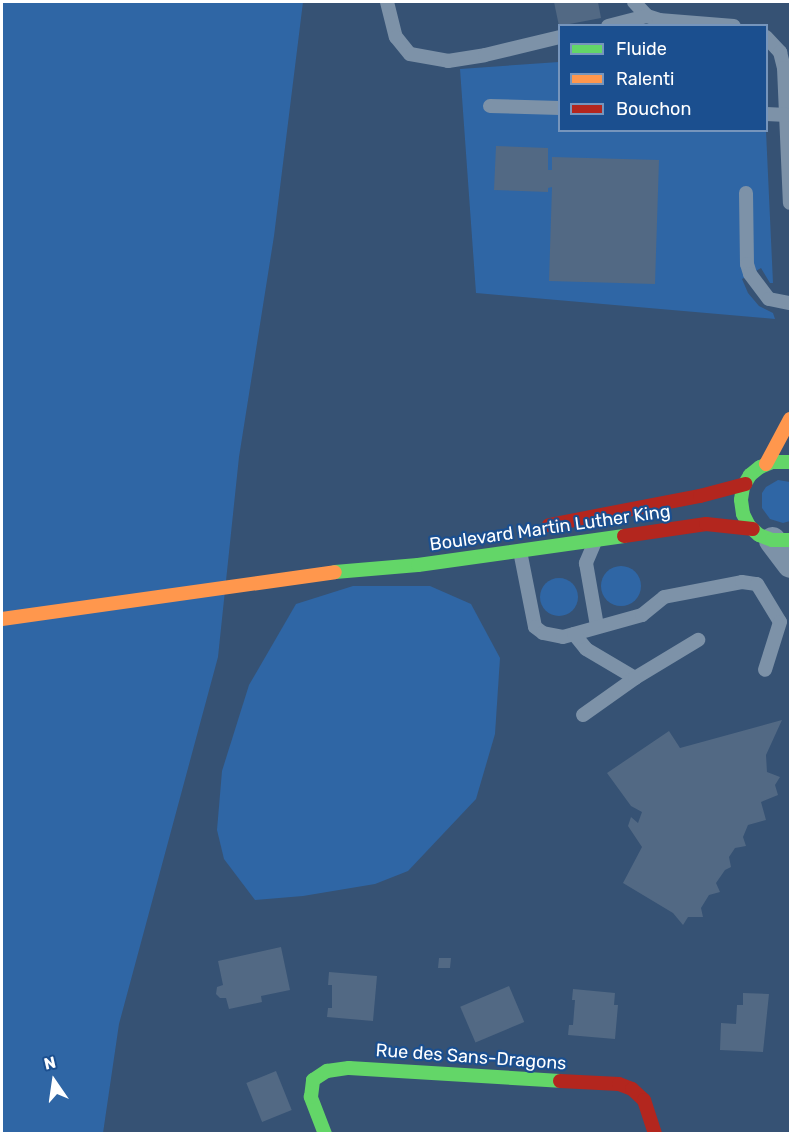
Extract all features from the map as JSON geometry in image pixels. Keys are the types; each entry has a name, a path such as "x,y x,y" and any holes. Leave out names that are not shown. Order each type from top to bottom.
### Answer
{"main road":[{"path":"772,536 743,514 741,500 750,475 766,464 790,419"},
{"path":"766,464 790,462"},
{"name":"Boulevard Martin Luther King","path":"540,527 700,496 746,484"},
{"name":"Boulevard Martin Luther King","path":"2,619 351,570 418,565 519,552 706,524 772,536"},
{"name":"Boulevard Martin Luther King","path":"351,570 413,551"},
{"name":"Rue des Sans-Dragons","path":"325,1134 311,1097 313,1080 327,1071 349,1068 620,1084 632,1089 644,1100 655,1134"}],"street":[{"path":"772,536 790,564"}],"lane":[{"path":"387,2 396,37 410,54 448,61 485,56 558,38"},
{"path":"634,2 647,16 659,20 709,24"},
{"path":"616,24 647,16"},
{"path":"768,39 780,52 784,68 790,203"},
{"path":"490,106 558,108"},
{"path":"768,114 787,115"},
{"path":"746,193 747,264 750,274 769,299 790,303"},
{"path":"540,527 519,552 535,627 543,633 563,637 642,615 664,597 742,582 757,584 785,621 765,670"},
{"path":"595,540 586,563 597,626"},
{"path":"574,634 586,649 634,678"},
{"path":"583,715 634,678 698,640"}],"shaded area":[{"path":"2,2 303,2 274,236 239,457 218,657 119,1024 103,1133 2,1134"},
{"path":"558,62 558,132 766,132 773,283 770,283 761,268 742,279 748,293 759,306 773,313 775,319 476,293 460,69"},
{"path":"778,480 790,482 790,521 783,523 770,519 762,508 762,493 766,487"},
{"path":"621,566 635,572 641,586 635,600 621,606 607,600 601,586 607,572"},
{"path":"559,578 572,584 578,597 572,610 559,616 546,610 540,597 546,584"},
{"path":"353,586 430,586 471,604 500,658 495,734 476,799 408,871 375,884 303,896 255,900 224,859 217,830 222,771 249,685 296,604"}],"building":[{"path":"554,2 598,2 601,18 559,24"},
{"path":"496,146 548,148 548,170 552,170 552,157 659,160 655,284 549,281 552,187 548,188 548,192 494,190"},
{"path":"782,720 766,755 767,772 780,777 775,785 778,795 761,802 766,820 748,825 743,837 746,846 735,848 729,857 731,867 725,870 716,883 720,892 709,895 701,908 703,917 688,917 683,925 673,913 623,883 642,847 628,826 631,817 638,823 642,812 631,806 607,773 669,731 680,748"},
{"path":"281,947 290,990 261,996 262,1002 229,1009 226,998 220,998 216,994 217,987 223,985 218,961"},
{"path":"439,958 451,958 450,968 438,968"},
{"path":"329,972 377,976 373,1021 327,1017 328,1008 332,1008 332,985 328,985"},
{"path":"509,986 524,1022 475,1043 460,1007"},
{"path":"573,989 615,993 614,1005 618,1005 615,1039 568,1035 569,1025 573,1025 575,1000 572,1000"},
{"path":"743,993 769,994 763,1052 720,1050 721,1023 736,1024 737,1005 743,1005"},
{"path":"276,1071 292,1110 262,1122 246,1083"}],"traffic: fast":[{"path":"790,462 772,462 760,467 750,475 743,487 741,500 743,514 749,526 759,535 772,540 790,540"},
{"path":"335,572 418,565 624,536"},
{"path":"325,1134 311,1097 313,1080 327,1071 349,1068 560,1081"}],"traffic: slow":[{"path":"766,464 790,419"},
{"path":"2,619 335,572"}],"traffic: jam":[{"path":"549,525 700,496 745,484"},
{"path":"624,536 706,524 753,529"},
{"path":"560,1081 619,1084 632,1089 644,1100 655,1134"}]}
